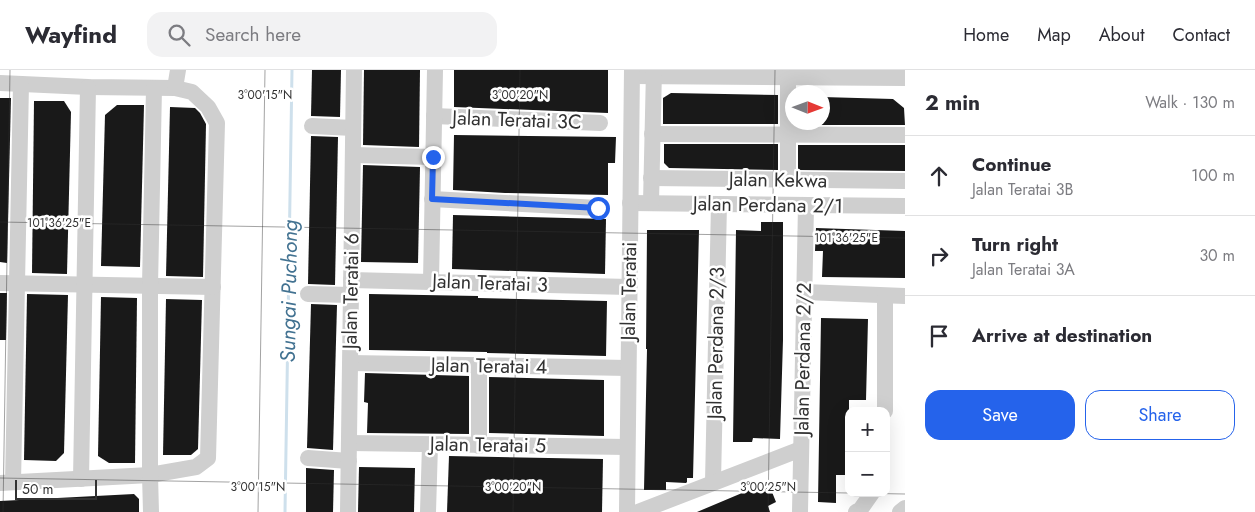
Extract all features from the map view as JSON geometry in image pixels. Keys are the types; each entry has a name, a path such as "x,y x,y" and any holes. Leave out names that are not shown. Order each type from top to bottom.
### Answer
{"street":[{"path":"176,88 178,70"},
{"name":"Jalan Teratai 6","path":"348,512 354,70"},
{"path":"431,281 434,70"},
{"path":"632,73 758,73 788,77 819,74 905,79 904,70"},
{"name":"Jalan Teratai","path":"627,512 632,73"},
{"path":"651,203 654,73"},
{"path":"788,77 788,180"},
{"path":"0,83 176,88 192,92 208,107 217,122 208,458 196,467 150,475 6,483 17,283 20,84"},
{"path":"81,479 88,87"},
{"path":"151,512 150,286 154,88"},
{"name":"Jalan Teratai 3C","path":"434,116 600,123"},
{"path":"312,126 353,128"},
{"path":"652,134 905,135"},
{"path":"353,155 433,157"},
{"name":"Jalan Kekwa","path":"651,178 905,181"},
{"path":"432,199 598,208"},
{"name":"Jalan Perdana 2/1","path":"630,203 905,206"},
{"name":"Jalan Perdana 2/3","path":"713,482 719,204"},
{"name":"Jalan Perdana 2/2","path":"800,512 806,205"},
{"name":"Jalan Teratai 3","path":"308,294 351,287 431,281 629,287"},
{"path":"0,283 213,287"},
{"path":"804,292 905,296"},
{"path":"885,407 886,296"},
{"name":"Jalan Teratai 4","path":"351,363 628,368"},
{"path":"479,446 480,365"},
{"name":"Jalan Teratai 5","path":"350,443 479,446 627,446"},
{"path":"428,512 430,445"},
{"path":"638,512 801,449"},
{"path":"308,458 350,461"},
{"path":"856,512 860,510 869,497"},
{"path":"900,512 905,508"}],"building":[{"path":"312,70 341,70 340,117 311,116"},
{"path":"364,70 420,70 419,147 363,145"},
{"path":"454,70 608,70 608,113 454,107"},
{"path":"671,93 778,95 778,124 663,124 663,98"},
{"path":"830,97 893,99 904,108 905,125 830,125"},
{"path":"0,98 11,98 7,263 0,262"},
{"path":"34,101 64,101 71,112 67,274 32,273"},
{"path":"117,105 144,105 140,267 101,266 105,115"},
{"path":"170,107 195,108 206,124 203,277 166,276"},
{"path":"454,135 616,137 615,163 608,163 608,195 453,190"},
{"path":"311,136 338,137 335,285 308,284"},
{"path":"664,144 778,144 778,170 669,168 664,163"},
{"path":"798,145 905,145 905,171 798,170"},
{"path":"363,165 420,167 418,263 361,262"},
{"path":"453,215 606,219 605,274 452,269"},
{"path":"761,222 783,222 783,340 780,439 753,438 752,442 733,442 736,230 761,231"},
{"path":"816,228 905,231 905,278 822,277 823,251 815,251"},
{"path":"647,230 699,230 693,478 687,478 686,483 666,482 666,490 644,490"},
{"path":"0,293 7,293 6,340 0,340"},
{"path":"27,294 68,295 64,453 56,461 24,460"},
{"path":"369,294 607,301 606,356 369,350"},
{"path":"101,297 137,298 135,463 109,463 98,456"},
{"path":"166,299 202,300 198,449 191,455 163,455"},
{"path":"311,304 337,305 333,450 307,448"},
{"path":"821,318 868,319 866,400 849,400 849,407 845,407 845,475 836,475 836,503 818,502"},
{"path":"365,373 469,376 469,434 367,433 368,403 364,402"},
{"path":"489,377 604,380 604,436 489,433"},
{"path":"449,456 603,459 602,512 447,512"},
{"path":"359,467 415,468 414,512 358,512"},
{"path":"306,468 334,470 333,512 306,512"},
{"path":"768,482 776,502 768,506 770,512 697,512"},
{"path":"134,494 139,499 139,512 0,512 0,501"}],"waterway":[{"name":"Sungai Puchong","path":"285,512 292,70"}],"route":[{"path":"433,157 432,199 598,208"}]}
